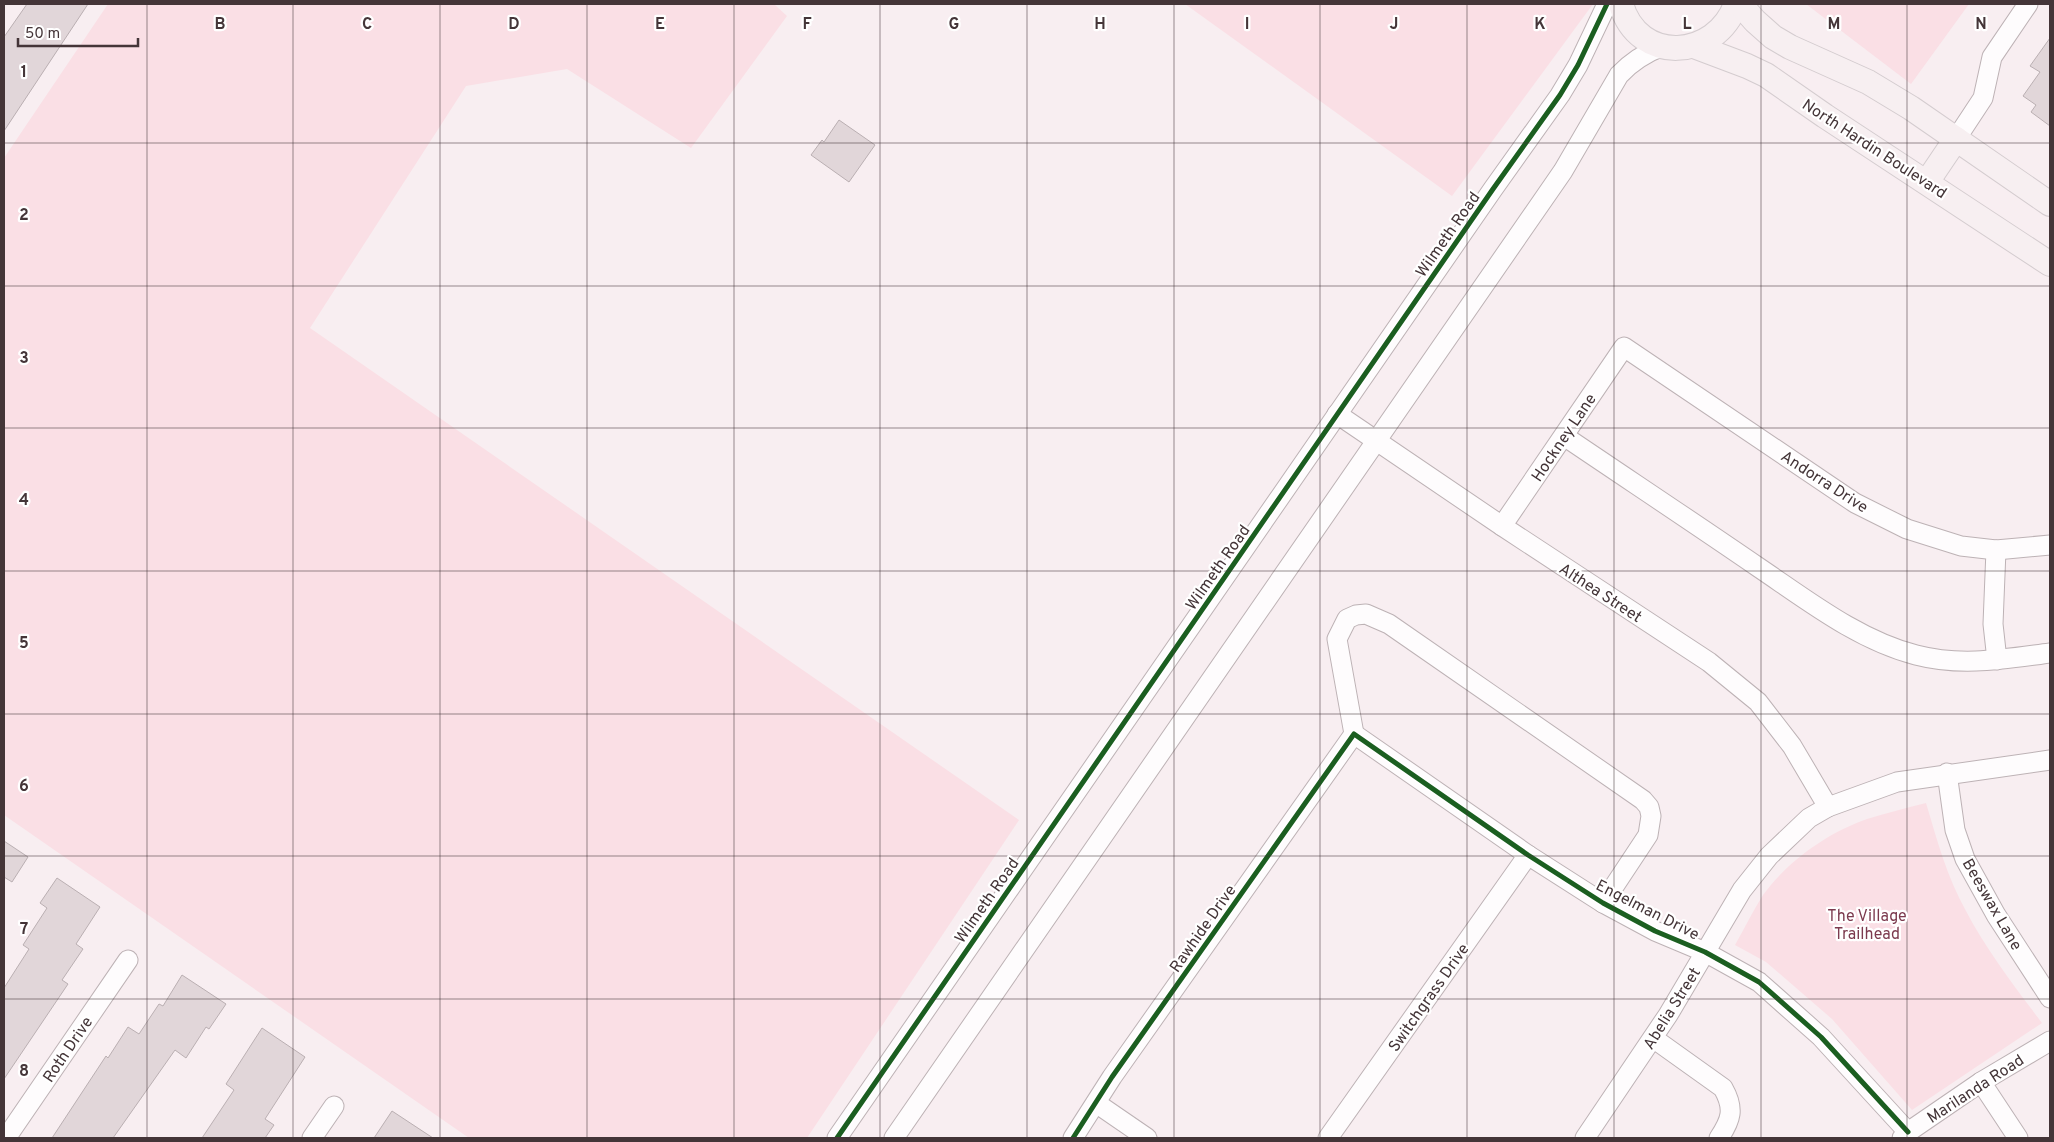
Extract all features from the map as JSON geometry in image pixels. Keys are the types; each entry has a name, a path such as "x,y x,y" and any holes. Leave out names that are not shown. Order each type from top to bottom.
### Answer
{"main road":[{"path":"1621,4 1629,22 1646,39 1663,46 1682,48 1694,46 1710,38 1724,26 1736,4"},
{"path":"1740,4 1773,37 1790,47 1868,82 1911,108 2050,204"},
{"name":"North Hardin Boulevard","path":"1694,46 1766,75 2050,264"},
{"path":"1927,182 1956,139"}],"street":[{"name":"Wilmeth Road","path":"837,1138 1560,94 1578,66 1607,4"},
{"path":"1956,139 1983,98 1992,57 2028,4"},
{"path":"894,1138 1563,171 1619,74 1630,63 1644,54 1663,46"},
{"name":"Hockney Lane","path":"1502,526 1624,347"},
{"name":"Andorra Drive","path":"1624,347 1855,503 1907,529 1961,546 1996,550 2050,545"},
{"name":"Althea Street","path":"1337,414 1502,526 1709,662 1758,702 1792,746 1828,807"},
{"path":"1564,436 1806,599 1873,639 1902,651 1941,660 1971,663 2050,653"},
{"path":"1996,550 1993,624 1997,660"},
{"path":"1354,734 1337,639 1347,619 1356,615 1366,614 1389,624 1643,800 1649,807 1651,816 1648,835 1603,903"},
{"name":"Engelman Drive","path":"1354,734 1528,855 1603,903 1655,931 1705,952 1759,982 1821,1037 1905,1135"},
{"name":"Rawhide Drive","path":"1073,1138 1354,734"},
{"name":"Abelia Street","path":"1585,1138 1653,1038 1742,890 1769,856 1809,818 1828,807 1897,782 1947,773 2050,760"},
{"name":"Beeswax Lane","path":"1947,773 1955,830 1965,859 1996,914 2050,998"},
{"name":"Switchgrass Drive","path":"1328,1138 1528,855"},
{"name":"Roth Drive","path":"6,1138 128,960"},
{"path":"1653,1038 1723,1088 1728,1097 1731,1114 1728,1125 1719,1138"},
{"name":"Marilanda Road","path":"1905,1135 1981,1082 2050,1041"},
{"path":"1981,1082 2018,1138"},
{"path":"1096,1103 1147,1138"},
{"path":"312,1138 334,1106"}],"green space":[{"path":"108,4 774,4 787,16 691,148 567,69 466,86 310,328 1019,820 807,1138 469,1138 4,815 4,158"},
{"path":"1185,4 1593,4 1452,196"},
{"path":"1806,4 1969,4 1911,84"},
{"name":"The Village Trailhead","path":"1926,803 1938,844 1959,898 1992,955 2042,1023 1912,1110 1832,1019 1766,962 1735,945 1763,895 1784,871 1809,849 1837,832 1867,819"}],"building":[{"path":"27,4 88,4 4,131 4,37"},
{"path":"2050,38 2050,126 2031,112 2036,105 2023,96 2040,72 2030,66"},
{"path":"839,120 875,145 849,182 811,155 822,140 824,142"},
{"path":"4,841 28,857 12,882 4,877"},
{"path":"57,878 100,907 76,944 83,949 62,980 68,984 4,1079 4,988 29,949 23,945 47,908 40,903"},
{"path":"182,975 226,1004 209,1029 206,1027 186,1058 175,1050 113,1138 52,1138 106,1056 108,1058 128,1027 139,1034 159,1004 163,1006"},
{"path":"262,1028 305,1057 265,1119 274,1125 265,1138 202,1138 234,1090 226,1084"},
{"path":"392,1111 433,1138 374,1138"}],"cycle path":[{"path":"837,1138 1493,189 1560,95 1578,65 1607,4"},
{"path":"1073,1138 1112,1077 1354,734 1528,855 1603,903 1655,931 1705,952 1759,982 1821,1037 1908,1132"}]}
